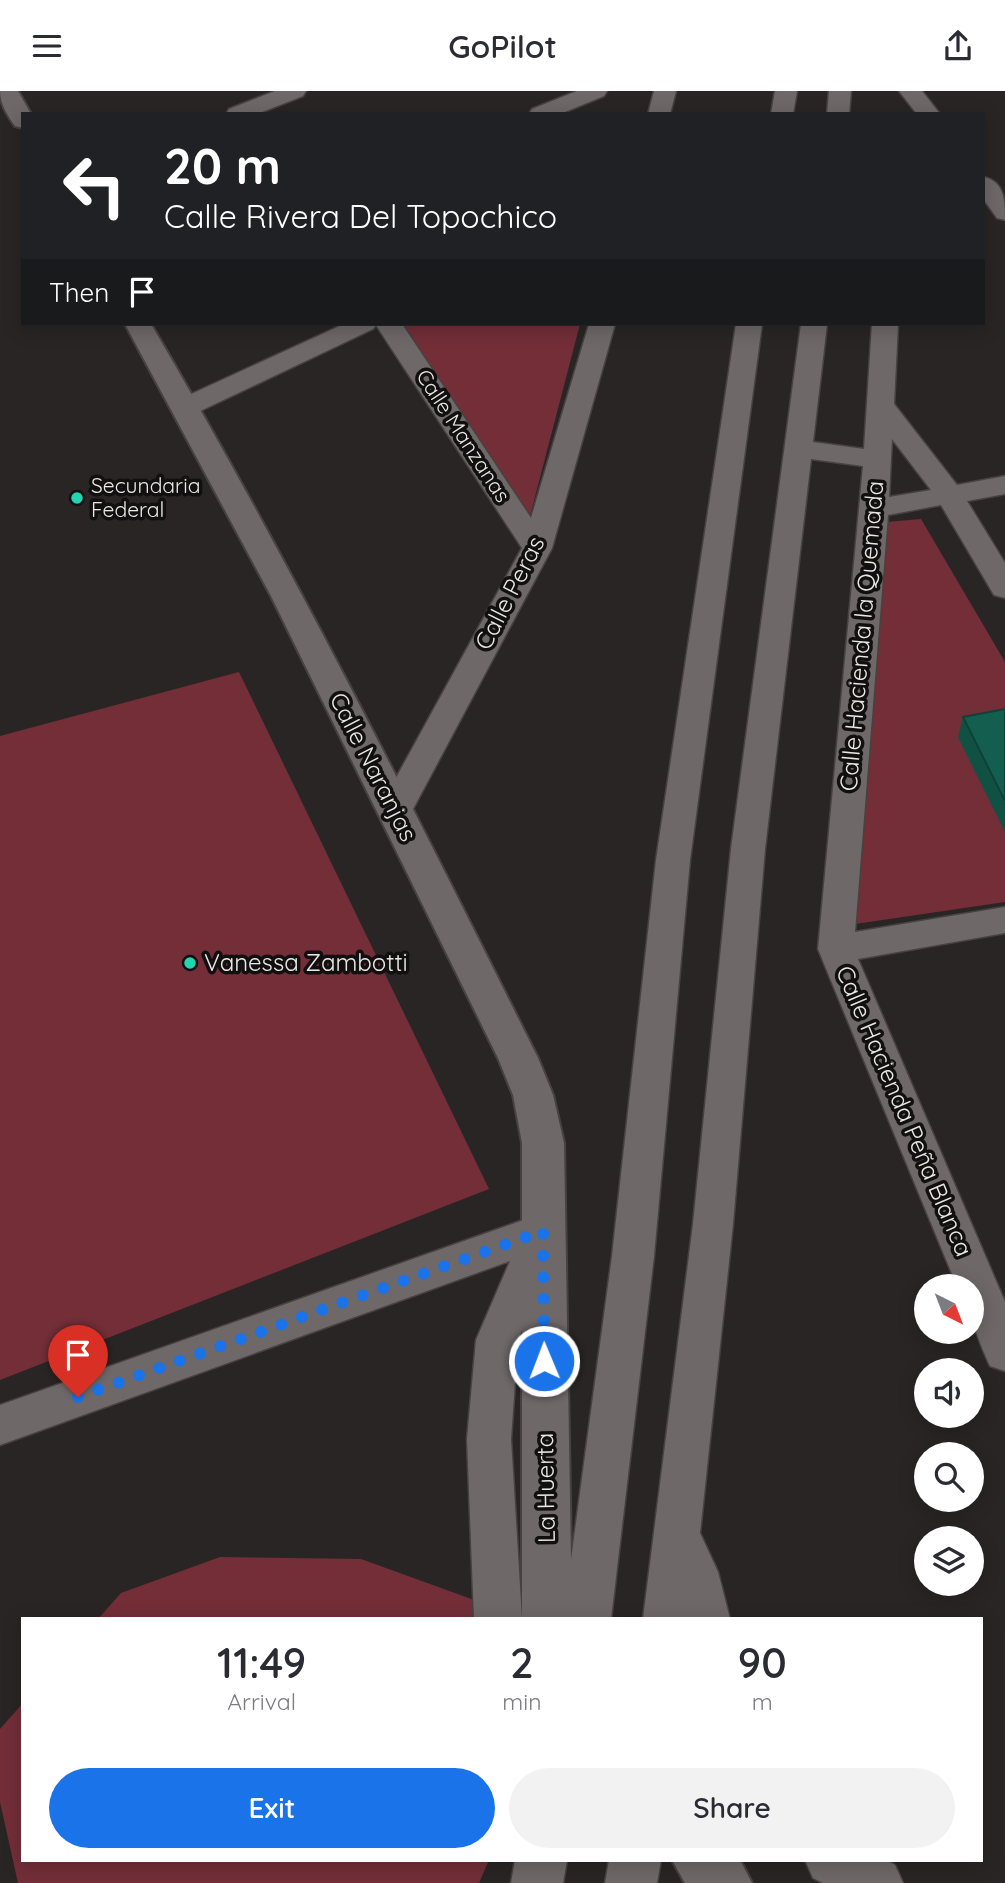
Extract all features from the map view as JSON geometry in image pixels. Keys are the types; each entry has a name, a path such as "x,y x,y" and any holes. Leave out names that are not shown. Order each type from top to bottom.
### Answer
{"street":[{"path":"7,91 21,117"},
{"path":"223,91 238,112"},
{"path":"242,112 295,91"},
{"path":"545,112 596,91"},
{"path":"660,112 665,91"},
{"path":"782,112 786,91"},
{"path":"838,112 840,91"},
{"path":"901,112 902,91"},
{"path":"910,91 927,112"},
{"path":"985,185 1005,213"},
{"name":"Calle Naranjas","path":"139,326 186,407 396,809 519,1058 533,1095 543,1143 543,1231"},
{"path":"186,407 360,326"},
{"name":"Calle Manzanas","path":"390,326 537,548"},
{"name":"Calle Peras","path":"396,809 537,548 601,326"},
{"path":"587,1617 632,1256 673,860 749,326"},
{"path":"667,1617 713,1224 748,849 814,326"},
{"name":"Calle Hacienda la Quemada","path":"836,949 874,509 885,326"},
{"path":"879,403 948,493 1005,588"},
{"path":"799,449 876,459"},
{"path":"874,509 948,493 1005,485"},
{"path":"836,949 1005,920"},
{"name":"Calle Hacienda Peña Blanca","path":"836,949 1005,1352"},
{"path":"0,1425 543,1231"},
{"path":"498,1617 489,1439 497,1340 543,1231"},
{"name":"La Huerta","path":"543,1231 547,1617"},
{"path":"677,1536 695,1572 706,1617"},
{"path":"528,1862 531,1883"},
{"path":"537,1883 541,1862"},
{"path":"631,1883 635,1862"},
{"path":"701,1862 725,1883"},
{"path":"835,1862 877,1883"}],"shaded area":[{"path":"397,326 579,326 529,520"},
{"path":"921,519 1005,662 1005,902 855,924 875,523"},
{"name":"Vanessa Zambotti","path":"239,672 489,1189 0,1380 0,736"},
{"path":"220,1557 361,1559 488,1605 494,1617 100,1617 121,1593"},
{"path":"21,1705 21,1862 488,1862 479,1883 18,1883 0,1802 0,1729"}],"building":[{"path":"1005,709 1005,801 963,717"}],"place":[{"name":"Secundaria Federal","path":"77,498"},
{"name":"Vanessa Zambotti","path":"190,963"}],"route":[{"path":"78,1397 543,1231 544,1361"}]}
